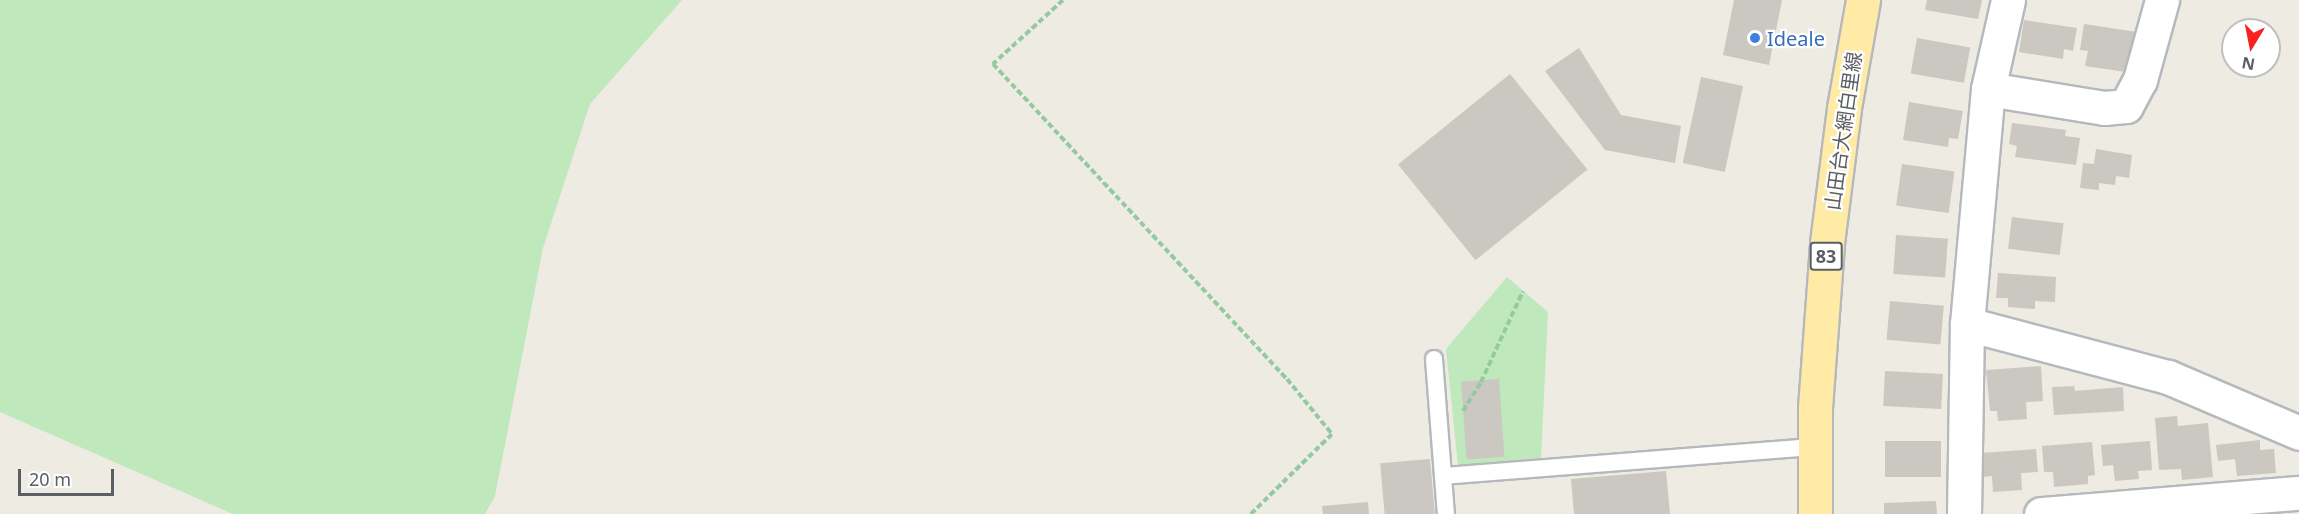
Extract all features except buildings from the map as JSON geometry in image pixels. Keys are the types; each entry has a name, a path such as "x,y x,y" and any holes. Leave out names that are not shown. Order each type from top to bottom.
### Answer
{"main road":[{"name":"山田台大網白里線","path":"1815,514 1814,447 1827,243 1844,108 1863,0"}],"street":[{"path":"1964,514 1967,324 1988,89 2008,0"},
{"path":"1988,89 2104,108 2126,106 2140,80 2162,0"},
{"path":"1967,324 2168,377 2299,433"},
{"path":"2041,514 2299,493"}],"lane":[{"path":"1434,359 1446,514"},
{"path":"1443,476 1814,447"}],"path":[{"path":"1063,0 993,64 1287,379 1332,434 1251,514"},
{"path":"1441,445 1480,382 1523,291"}],"green space":[{"path":"0,0 682,0 590,104 543,248 495,496 485,514 233,514 0,412"},
{"path":"1507,277 1548,312 1541,458 1458,466 1446,349"}],"place":[{"name":"Ideale","path":"1755,38"}]}
